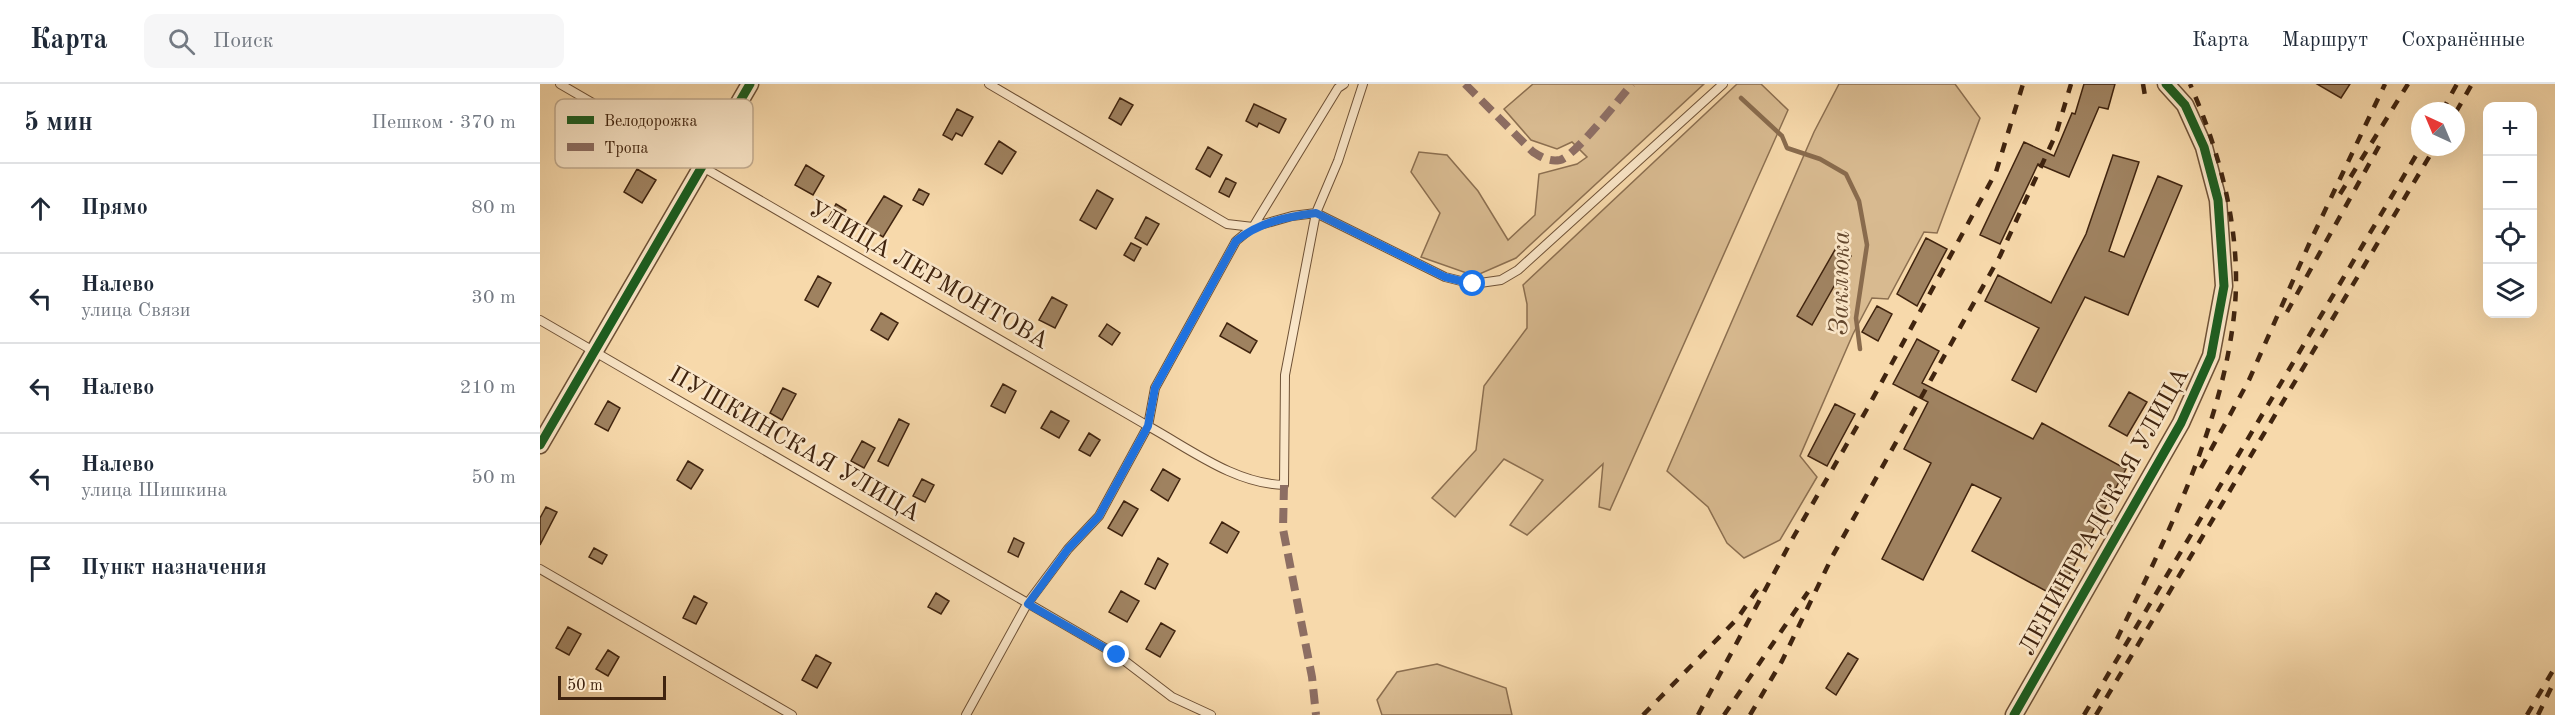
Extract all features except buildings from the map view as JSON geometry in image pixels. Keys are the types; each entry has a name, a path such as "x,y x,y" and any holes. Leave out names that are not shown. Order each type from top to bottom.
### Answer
{"street":[{"path":"741,99 750,84"},
{"name":"ЛЕНИНГРАДСКАЯ УЛИЦА","path":"2014,715 2181,423 2211,356 2224,286 2218,200 2204,147 2185,105 2166,84"},
{"path":"540,445 700,168"}],"lane":[{"name":"УЛИЦА ЛЕРМОНТОВА","path":"560,84 585,99"},
{"path":"989,84 1227,224 1253,227 1292,216 1316,213 1445,277 1473,284 1501,280 1518,270 1723,84"},
{"path":"966,715 1028,604 1068,549 1099,516 1148,426 1155,388 1236,241 1253,227 1338,88 1344,84"},
{"path":"1316,213 1338,161 1363,84"},
{"name":"УЛИЦА ЛЕРМОНТОВА","path":"703,168 1148,426 1242,477 1263,484 1284,485 1285,375 1316,213"},
{"name":"ПУШКИНСКАЯ УЛИЦА","path":"540,320 1117,655 1172,697 1211,715"},
{"path":"540,570 792,715"}],"shaded area":[{"path":"1533,84 1704,84 1516,258 1475,276 1421,257 1440,213 1411,172 1419,152 1447,155 1478,191 1508,240 1535,215 1539,174 1577,164 1587,157 1572,142 1557,149 1531,140 1504,109"},
{"path":"1737,84 1761,84 1788,110 1610,510 1599,507 1603,464 1527,535 1510,525 1543,480 1504,459 1455,517 1432,498 1476,450 1484,386 1527,328 1527,304 1523,285"},
{"path":"1839,84 1955,84 1980,118 1937,233 1924,232 1888,299 1872,298 1853,334 1800,456 1817,477 1780,540 1744,558 1727,543 1708,507 1667,471 1814,132"},
{"path":"1437,664 1506,688 1512,715 1382,715 1377,700 1397,672"}],"waterway":[{"name":"Заклюка","path":"1741,98 1782,136 1787,148 1820,159 1846,174 1859,201 1867,245 1856,318 1860,349"}],"railway":[{"path":"1698,715 1794,536 1867,409 1996,172 2023,84"},
{"path":"1750,715 1782,661 1832,557 2000,256 2056,134 2071,84"},
{"path":"2143,84 2145,96"},
{"path":"2117,639 2174,519 2191,477 2219,392 2229,348 2235,305 2235,249 2226,192 2211,137 2190,84"},
{"path":"2201,468 2249,380 2310,242 2385,84"},
{"path":"2340,194 2408,84"},
{"path":"2447,102 2457,84"},
{"path":"2462,102 2472,84"},
{"path":"2287,312 2379,146"},
{"path":"2084,715 2416,156"},
{"path":"2096,715 2430,156"},
{"path":"1643,715 1737,619 1759,587"},
{"path":"1724,715 1808,592"},
{"path":"2527,715 2555,667"},
{"path":"2538,715 2551,688"}],"marked path":[{"path":"1465,84 1533,152 1552,160 1560,160 1575,149 1632,84"},
{"path":"1284,485 1283,529 1312,677 1316,715"}],"cycle path":[{"path":"741,99 750,84"},
{"path":"2014,715 2181,423 2211,356 2224,286 2218,200 2204,147 2185,105 2166,84"},
{"path":"540,445 701,168"}],"route":[{"path":"1117,655 1028,604 1068,549 1099,516 1148,426 1155,388 1236,241 1253,227 1292,216 1316,213 1445,277 1473,284"}]}
